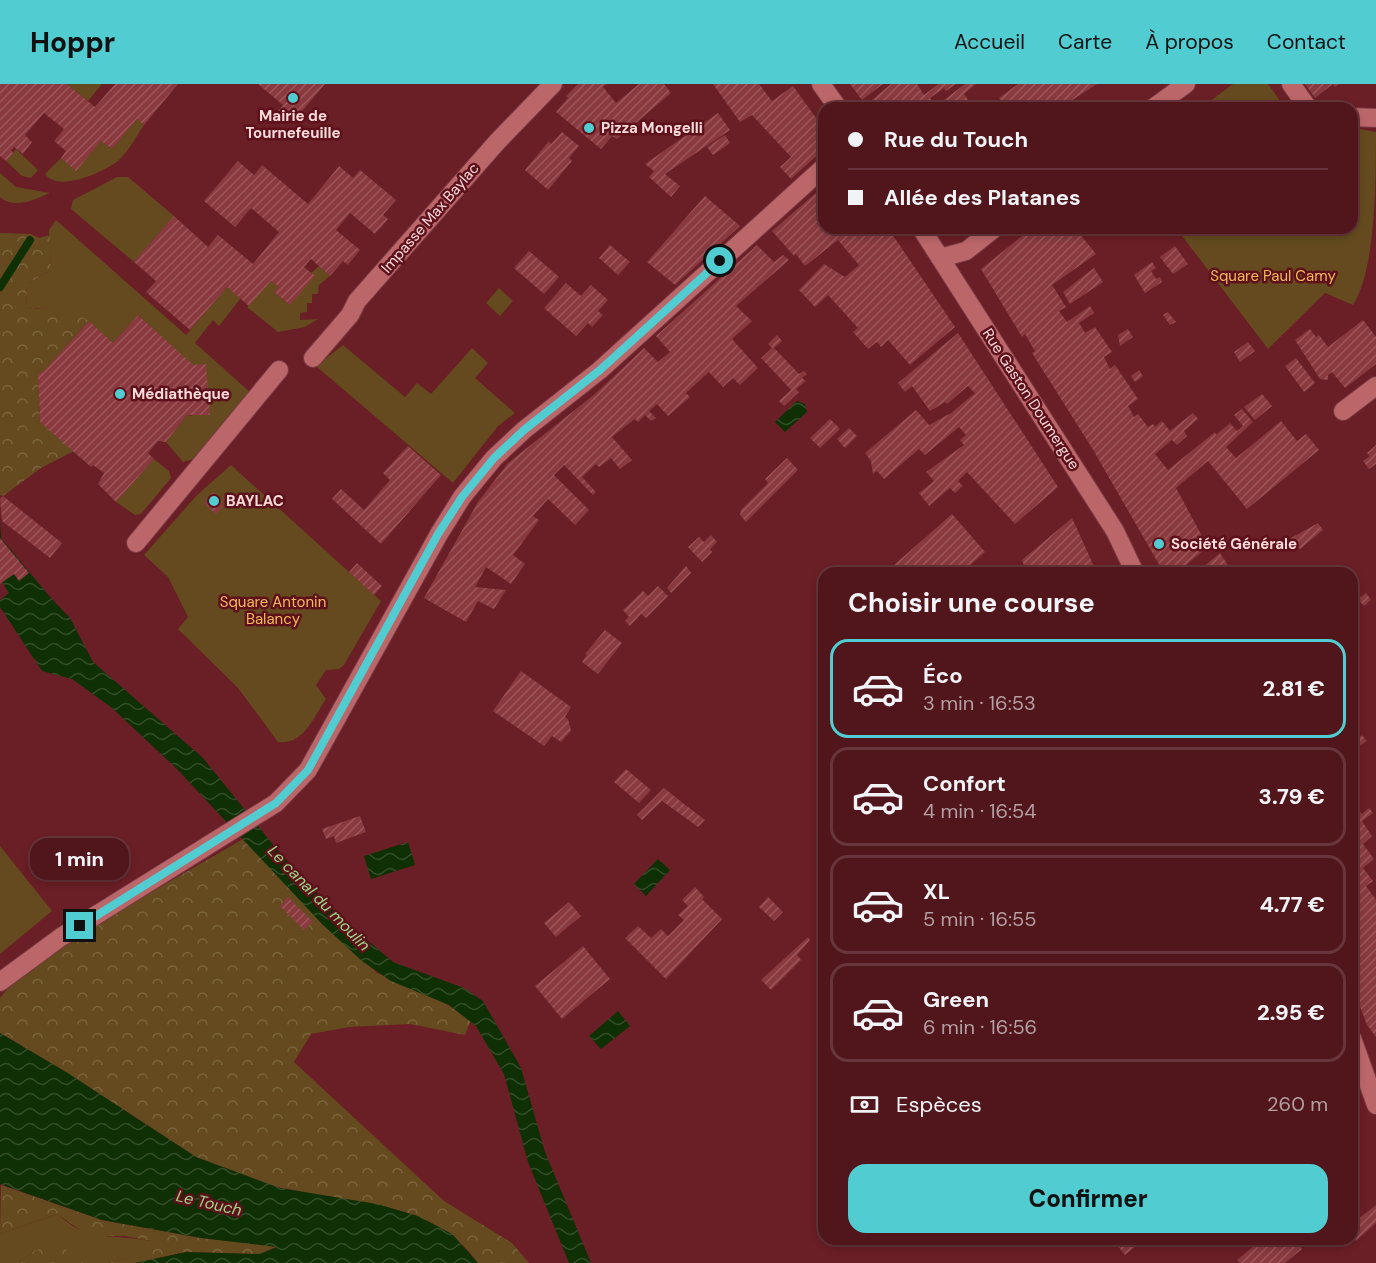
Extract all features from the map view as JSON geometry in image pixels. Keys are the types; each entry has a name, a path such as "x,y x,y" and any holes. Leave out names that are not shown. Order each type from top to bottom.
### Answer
{"street":[{"name":"Impasse Max Baylac","path":"313,358 350,315 357,301 497,142 553,84"},
{"path":"821,84 834,102"},
{"path":"1161,102 1186,84"},
{"path":"1291,84 1304,102"},
{"path":"1358,117 1376,117"},
{"path":"0,982 61,937 276,803 308,770 438,534 462,497 494,458 524,430 600,370 818,172"},
{"name":"Rue Gaston Doumergue","path":"925,234 1115,531 1132,567"},
{"path":"940,258 966,251 987,234"},
{"path":"136,543 279,370"},
{"path":"1343,411 1376,386"},
{"path":"1358,1055 1376,1105"}],"green space":[{"path":"67,84 102,84 88,101"},
{"path":"1233,84 1268,84 1281,102 1209,102"},
{"path":"137,119 144,125 126,152 112,165 93,175 70,181 60,182 45,174 61,158 76,170 101,141 112,149"},
{"name":"Square Paul Camy","path":"1358,129 1376,132 1373,223 1361,289 1353,305 1325,293 1268,349 1181,234 1358,234"},
{"path":"16,149 38,170 31,178 22,176 6,161"},
{"path":"0,173 16,187 50,193 25,202 6,201 0,197"},
{"path":"117,177 128,177 174,216 134,262 71,209 73,200"},
{"path":"56,220 186,335 227,287 241,298 219,326 213,320 195,343 251,393 193,459 183,462 166,442 187,415 192,416 188,366 192,365 138,315 113,343 91,324 74,314 65,311 26,308 27,284 51,270 49,230"},
{"path":"0,233 31,234 39,238 50,235 51,270 27,284 26,308 69,310 89,321 43,372 38,373 40,422 74,451 41,468 3,496 0,495"},
{"path":"319,266 330,276 319,285 318,294 312,294 312,303 307,303 307,312 300,313 300,320 318,319 305,327 278,332 247,307 271,281 279,287 274,292 286,302 314,277 311,273"},
{"path":"499,288 513,301 500,316 486,303"},
{"path":"343,345 405,397 417,383 431,394 472,348 488,363 475,378 515,413 498,426 453,483 316,366"},
{"path":"154,459 169,471 171,478 141,514 135,515 116,502"},
{"name":"Square Antonin Balancy","path":"231,465 381,601 344,665 339,669 326,670 316,685 326,699 312,722 301,735 287,742 278,742 238,688 178,629 188,617 168,577 144,555 197,495"},
{"path":"243,839 377,973 437,998 471,1020 465,1035 410,1024 349,1027 311,1034 294,1062 444,1201 512,1243 529,1263 478,1263 460,1243 439,1227 416,1216 392,1208 275,1186 240,1176 207,1162 66,1072 0,1033 0,998 8,988 62,944"},
{"path":"0,846 52,911 0,954"},
{"path":"1,1185 102,1220 201,1238 278,1246 260,1254 186,1252 135,1263 109,1263 140,1254 153,1244 151,1241 125,1236 89,1236 57,1214 0,1234"},
{"path":"57,1214 74,1227 89,1233 151,1241 154,1244 141,1254 109,1263 84,1263 63,1249 34,1251 19,1263 0,1263 0,1234"},
{"path":"56,1242 84,1263 19,1263 34,1251"}],"water":[{"path":"797,401 805,404 807,412 785,432 775,422"},
{"name":"Le canal du moulin","path":"0,519 1,538 70,618 93,662 203,758 275,847 339,916 393,962 464,988 483,1001 521,1068 545,1152 591,1263 569,1263 528,1162 504,1074 476,1026 449,1005 391,981 362,961 322,924 176,768 112,708 72,679 42,671 0,607 0,600 9,593 0,579"},
{"path":"408,842 415,865 371,879 364,856"},
{"path":"658,859 670,870 646,896 634,884"},
{"path":"618,1011 630,1026 601,1049 589,1036"},
{"name":"Le Touch","path":"0,1033 66,1072 196,1157 280,1188 377,1204 418,1216 452,1234 478,1263 135,1263 186,1252 260,1254 277,1247 201,1238 102,1220 0,1184"}],"building":[{"path":"0,84 67,84 95,107 115,84 178,84 144,125 137,119 112,149 101,141 76,171 61,158 66,151 54,141 64,129 44,113 25,135 32,142 23,154 14,147 11,150 13,153 6,161 0,156"},
{"name":"Mairie de Tournefeuille","path":"258,84 325,84 292,123 278,111 283,105"},
{"path":"578,84 607,84 603,87 616,103 639,84 664,84 671,93 617,139 612,136 601,149 556,112 568,98 566,96"},
{"path":"713,84 759,84 772,101 793,86 818,121 818,154 791,179 780,167 791,157 752,115 740,122"},
{"path":"850,84 883,84 862,100"},
{"path":"891,84 917,84 924,95 938,84 956,84 946,91 944,88 930,98 933,102 870,102"},
{"path":"965,84 976,84 964,94 970,102 941,102"},
{"path":"1018,84 1097,84 1069,102 1002,102 999,98"},
{"path":"1305,84 1333,84 1315,98"},
{"path":"718,113 730,130 665,174 680,186 671,197 649,177 654,171 645,164"},
{"path":"562,132 579,146 569,158 572,161 548,190 525,170 549,141 551,144"},
{"path":"725,135 730,143 713,155 707,147"},
{"path":"238,161 254,175 262,165 308,204 339,166 353,178 360,170 396,200 383,215 388,219 375,234 350,213 336,230 360,250 348,265 343,261 330,276 311,259 304,267 315,276 290,305 274,292 279,287 271,281 249,306 227,287 190,330 146,292 156,281 134,262 174,216 208,247 218,235 253,264 279,232 251,208 235,227 204,201"},
{"path":"818,191 818,234 892,234 955,327 910,365 888,340 881,347 877,342 868,349 853,332 858,328 828,295 815,307 799,290 824,264 845,277 859,265 838,240 805,266 772,231"},
{"path":"705,196 740,226 675,285 647,262"},
{"path":"1025,234 1080,234 1096,254 1052,285 1066,307 1059,311 1067,322 1090,306 1094,313 1079,323 1085,333 1095,327 1112,352 1104,357 1110,369 1115,365 1138,399 1128,406 1134,417 1138,414 1148,427 1153,424 1155,427 1162,421 1170,431 1193,413 1198,419 1184,431 1187,436 1177,445 1172,440 1155,454 1168,470 1215,432 1216,435 1230,423 1237,431 1243,426 1234,415 1242,409 1253,422 1226,447 1236,458 1281,421 1297,441 1306,434 1319,450 1247,509 1208,461 1176,488 1208,547 1183,567 1161,567 1092,448 1032,353 1035,351 1025,334 1022,337 981,269"},
{"path":"610,245 630,262 618,275 599,258"},
{"path":"757,245 774,262 783,255 789,260 736,306 752,321 732,339 758,368 740,385 733,378 723,387 709,372 686,393 690,397 668,416 657,404 649,411 656,418 651,421 645,415 638,422 635,419 623,428 612,437 632,460 620,469 611,458 599,467 596,464 582,477 596,492 593,495 564,465 554,475 589,510 575,525 548,499 533,516 539,520 513,555 525,564 511,584 486,567 475,587 506,590 494,609 478,601 466,622 424,598 478,502 508,463 595,394 644,348 658,362 670,352 656,336"},
{"path":"1175,246 1188,264 1173,274 1160,257"},
{"path":"529,251 559,277 544,294 514,268"},
{"path":"1152,262 1156,268 1151,271 1156,279 1160,277 1162,282 1145,293 1134,275"},
{"path":"1094,268 1103,282 1070,304 1063,292"},
{"path":"566,283 581,296 591,285 608,300 598,311 603,315 592,327 588,323 576,336 544,308"},
{"path":"1168,312 1176,322 1170,325 1163,315"},
{"name":"Médiathèque","path":"138,315 193,365 206,364 210,415 187,415 166,442 158,441 148,453 154,459 116,502 98,484 104,473 93,465 91,467 40,422 38,373 43,372 89,321 113,343"},
{"path":"1363,320 1376,337 1376,364 1345,388 1332,372 1328,375 1328,380 1320,379 1295,340 1310,329 1316,337 1319,335 1328,347"},
{"path":"1128,329 1133,337 1120,346 1118,335"},
{"path":"958,333 1058,487 1015,524 967,472 958,481 963,486 955,493 950,488 929,506 919,493 934,481 926,472 964,445 960,440 966,435 959,427 925,455 919,449 884,479 877,471 873,474 871,461 865,453 916,410 929,425 951,413 975,393 968,386 947,404 945,402 930,411 912,386 905,392 898,383"},
{"path":"777,335 782,341 774,348 799,374 804,371 807,374 802,378 806,381 796,389 799,392 784,406 779,401 791,390 761,358 772,348 768,344"},
{"path":"1248,342 1255,351 1240,362 1234,352"},
{"path":"1296,358 1315,383 1304,392 1285,366"},
{"path":"1139,370 1143,376 1135,382 1131,376"},
{"path":"1262,394 1272,406 1255,420 1244,407"},
{"path":"830,419 840,429 820,448 810,438"},
{"path":"849,428 857,436 845,448 837,439"},
{"path":"1376,445 1376,464 1369,469 1363,461 1370,456 1367,453"},
{"path":"408,446 441,475 381,544 332,499 341,489 364,510 390,480 383,473"},
{"path":"787,458 798,470 746,522 740,515 741,510 768,483 765,479"},
{"name":"BAYLAC","path":"213,492 221,498 222,508 216,514 204,503"},
{"path":"3,496 62,543 50,558 2,521 0,499"},
{"path":"952,514 985,552 968,567 892,567"},
{"path":"1072,518 1094,567 1025,567 1022,560"},
{"path":"1318,523 1323,530 1300,549 1291,538"},
{"path":"711,535 717,542 710,549 712,552 702,562 688,547 699,537 704,542"},
{"path":"0,538 29,573 19,581 14,574 0,584"},
{"path":"1220,553 1229,567 1203,567"},
{"path":"357,563 382,586 374,595 349,572"},
{"path":"686,566 691,573 671,593 667,588"},
{"path":"658,586 668,596 646,618 641,614 630,626 625,621 629,617 623,610 643,591 648,596"},
{"path":"1366,593 1371,600 1364,606 1358,599"},
{"path":"605,630 622,643 598,674 582,662 587,655 585,654"},
{"path":"521,671 571,707 565,717 568,719 571,731 561,742 552,736 544,746 493,711"},
{"path":"1362,735 1367,741 1358,747 1358,738"},
{"path":"626,769 651,790 639,803 614,782"},
{"path":"664,788 705,820 698,827 662,801 642,820 637,815"},
{"path":"1369,808 1373,813 1362,821 1372,836 1363,844 1374,859 1363,868 1373,881 1366,886 1376,900 1376,1037 1367,1025 1358,1002 1358,810 1362,814"},
{"path":"360,816 366,832 336,843 334,836 326,839 322,829"},
{"path":"695,887 704,897 702,899 722,919 666,979 625,938 638,926 651,938 661,929 668,936 684,920 678,915 688,906 682,900"},
{"path":"288,897 313,922 304,930 280,906"},
{"path":"768,897 783,912 774,921 759,907"},
{"path":"569,902 581,916 556,937 544,923"},
{"path":"808,937 810,940 797,955 801,960 771,990 761,980"},
{"path":"583,946 610,979 562,1019 535,986"},
{"path":"1376,1205 1376,1223 1358,1239 1358,1219"},
{"path":"1117,1245 1137,1245 1125,1255"},
{"path":"1299,1245 1302,1249 1285,1263 1240,1263 1237,1260 1254,1246"}],"waterway":[{"path":"0,287 30,240"}],"place":[{"name":"Mairie de Tournefeuille","path":"293,98"},
{"name":"Pizza Mongelli","path":"589,128"},
{"name":"Médiathèque","path":"120,394"},
{"name":"BAYLAC","path":"214,501"},
{"name":"Société Générale","path":"1159,544"}],"route":[{"path":"80,926 276,803 308,770 438,534 462,497 494,458 524,430 600,370 720,261"}]}
